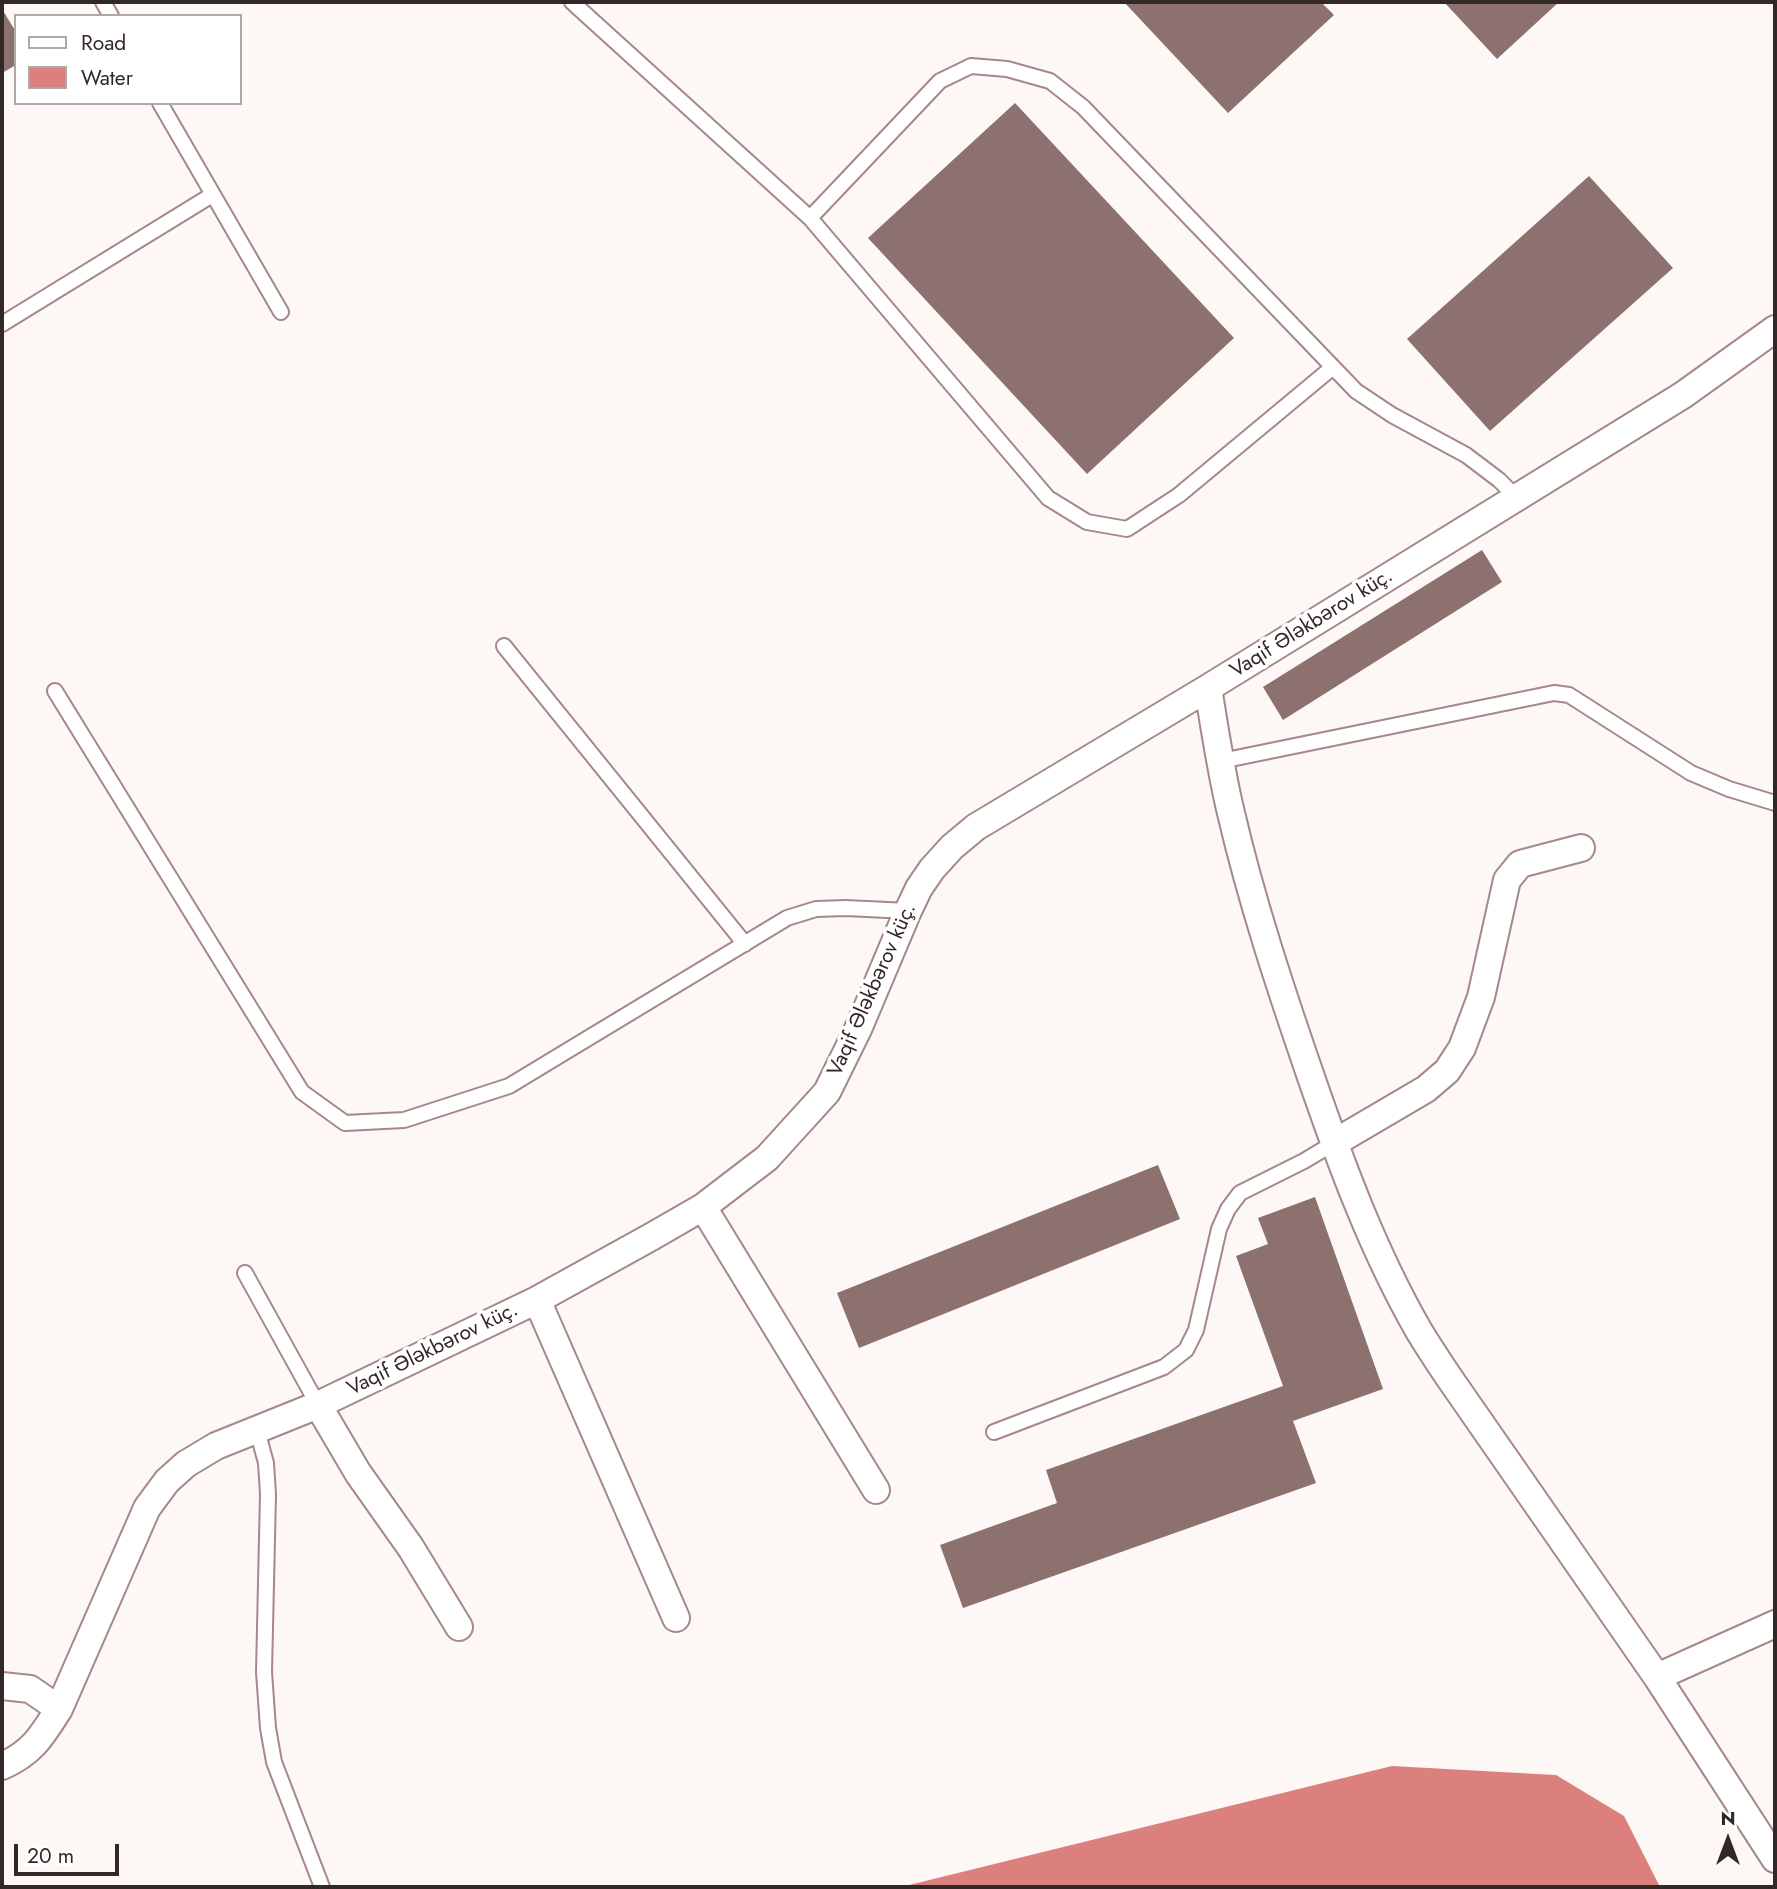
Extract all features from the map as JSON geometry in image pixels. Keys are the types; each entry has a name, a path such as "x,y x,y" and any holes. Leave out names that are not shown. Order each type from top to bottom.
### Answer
{"street":[{"name":"Vaqif Ələkbərov küç.","path":"2,1766 27,1753 42,1736 59,1709 147,1508 167,1481 186,1464 216,1446 318,1405 537,1300 703,1207 767,1158 827,1092 859,1027 919,888 952,847 976,827 1208,688 1683,395 1775,329"},
{"path":"1208,688 1230,810 1283,996 1356,1201 1388,1271 1420,1332 1448,1376 1773,1849"},
{"path":"1334,1143 1426,1089 1447,1071 1462,1048 1481,997 1507,880 1520,864 1581,848"},
{"path":"703,1207 876,1490"},
{"path":"537,1300 676,1618"},
{"path":"318,1405 358,1473 411,1548 459,1627"},
{"path":"1657,1677 1775,1625"},
{"path":"2,1686 30,1689 59,1709"}],"lane":[{"path":"572,2 810,218 1048,498 1087,522 1127,529 1179,495 1333,366"},
{"path":"810,218 940,81 971,66 1007,69 1050,81 1083,107 1356,391 1392,415 1466,455 1516,497"},
{"path":"161,105 281,312"},
{"path":"2,324 212,195"},
{"path":"505,646 746,944"},
{"path":"55,691 302,1092 345,1124 404,1120 509,1086 787,918 816,909 908,911"},
{"path":"1221,761 1554,693 1569,695 1691,773 1775,803"},
{"path":"994,1432 1164,1367 1186,1350 1196,1330 1219,1229 1228,1209 1240,1193 1334,1143"},
{"path":"245,1273 318,1405"},
{"path":"257,1430 266,1463 268,1494 264,1672 268,1728 274,1762 322,1887"}],"water":[{"path":"1392,1766 1556,1775 1624,1816 1660,1887 901,1887"}],"building":[{"path":"1124,2 1321,2 1334,15 1228,113"},
{"path":"1444,2 1559,2 1497,59"},
{"path":"2,9 14,29 14,66 2,73"},
{"path":"1015,103 1234,338 1087,474 868,238"},
{"path":"1589,176 1673,268 1490,431 1407,339"},
{"path":"1482,550 1502,582 1283,720 1263,687"},
{"path":"1158,1165 1180,1219 859,1348 837,1293"},
{"path":"1315,1197 1383,1389 1293,1421 1316,1483 963,1608 940,1545 1057,1503 1046,1470 1283,1386 1236,1256 1268,1244 1258,1218"}]}
